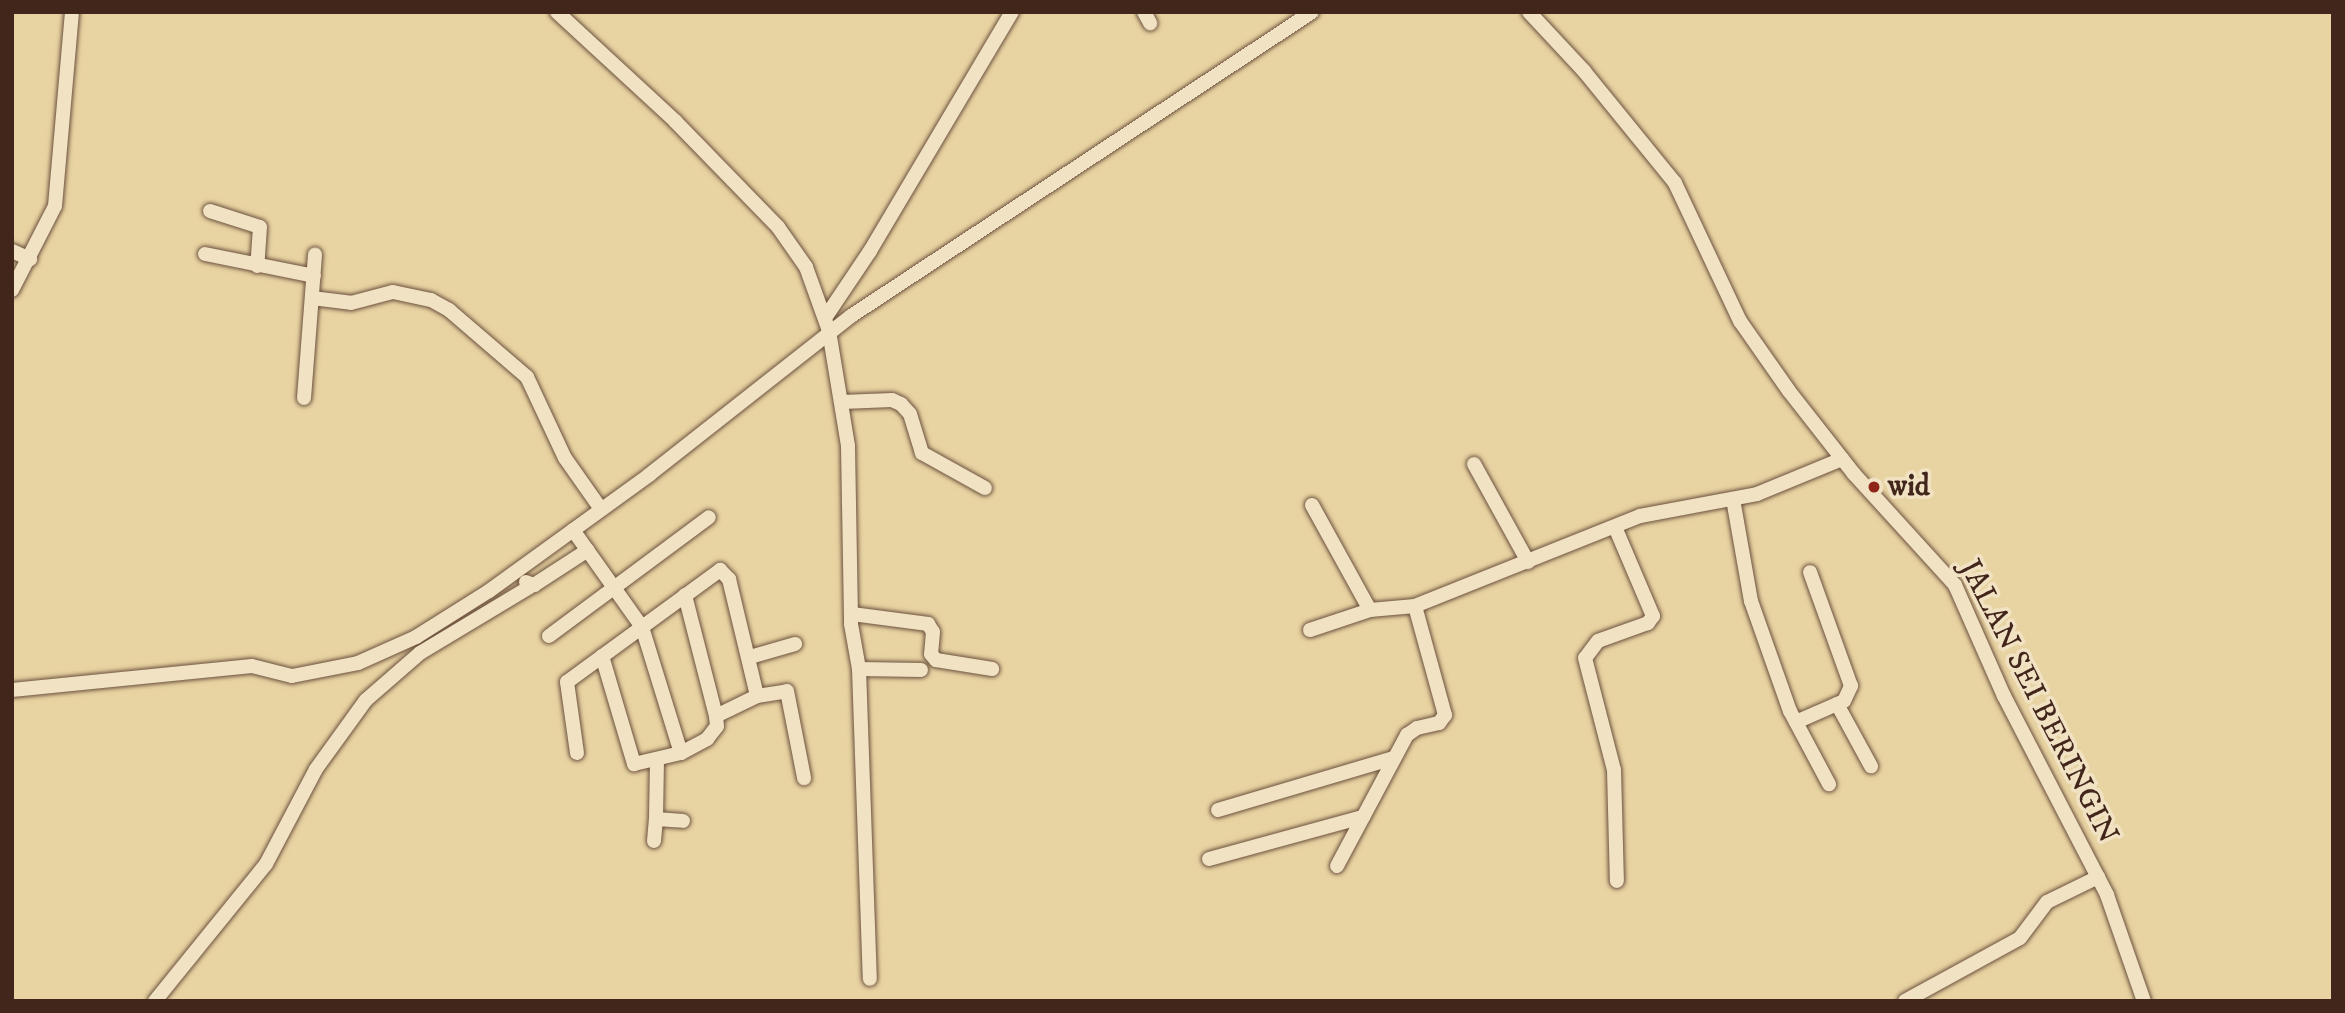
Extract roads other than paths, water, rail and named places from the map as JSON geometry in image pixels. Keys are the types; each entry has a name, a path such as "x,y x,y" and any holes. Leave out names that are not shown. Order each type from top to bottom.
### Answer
{"street":[{"path":"12,290 49,224 58,193 72,12"},
{"path":"557,12 675,121 778,227 806,268 827,325 848,446 852,614 859,669 870,979"},
{"path":"827,325 1012,12"},
{"path":"12,690 252,666 292,676 345,667 437,625 519,570 601,509 827,325 1312,12"},
{"name":"JALAN SEI BERINGIN","path":"1529,12 1663,165 1682,194 1740,321 1842,459 1955,585 2004,696 2098,877 2144,1001"},
{"path":"210,211 260,227 257,266"},
{"path":"12,251 30,260"},
{"path":"205,254 314,276"},
{"path":"304,398 315,254"},
{"path":"312,298 351,303 393,292 431,300 449,310 527,377 565,458 601,509"},
{"path":"842,402 892,400 901,404 910,414 922,453 985,488"},
{"path":"1310,630 1370,610 1415,606 1665,508 1733,499 1792,482 1842,459"},
{"path":"1474,464 1528,562"},
{"path":"1733,499 1751,601 1796,722 1829,784"},
{"path":"1312,505 1370,610"},
{"path":"550,636 709,517"},
{"path":"1615,527 1653,616 1648,623 1598,641 1585,658 1615,770 1618,881"},
{"path":"573,530 642,627 681,753"},
{"path":"155,1001 266,864 316,769 366,700 420,653 588,550"},
{"path":"519,570 530,587"},
{"path":"577,753 566,686 714,573 725,572 750,657 757,696"},
{"path":"1796,722 1837,704 1850,695 1851,686 1810,572"},
{"path":"603,656 632,762 657,761 681,753 714,733 716,716 685,595"},
{"path":"1337,866 1410,732 1440,723 1445,715 1415,606"},
{"path":"852,614 928,624 933,632 931,654 936,660 992,669"},
{"path":"750,657 795,644"},
{"path":"859,669 921,670"},
{"path":"716,716 757,696 783,691 791,694 804,778"},
{"path":"1837,704 1871,766"},
{"path":"1218,810 1394,758"},
{"path":"654,841 657,761"},
{"path":"1209,859 1363,817"},
{"path":"656,819 682,821"},
{"path":"1905,1001 2020,938 2047,902 2098,877"}],"place":[{"name":"wid","path":"1874,487"}]}
